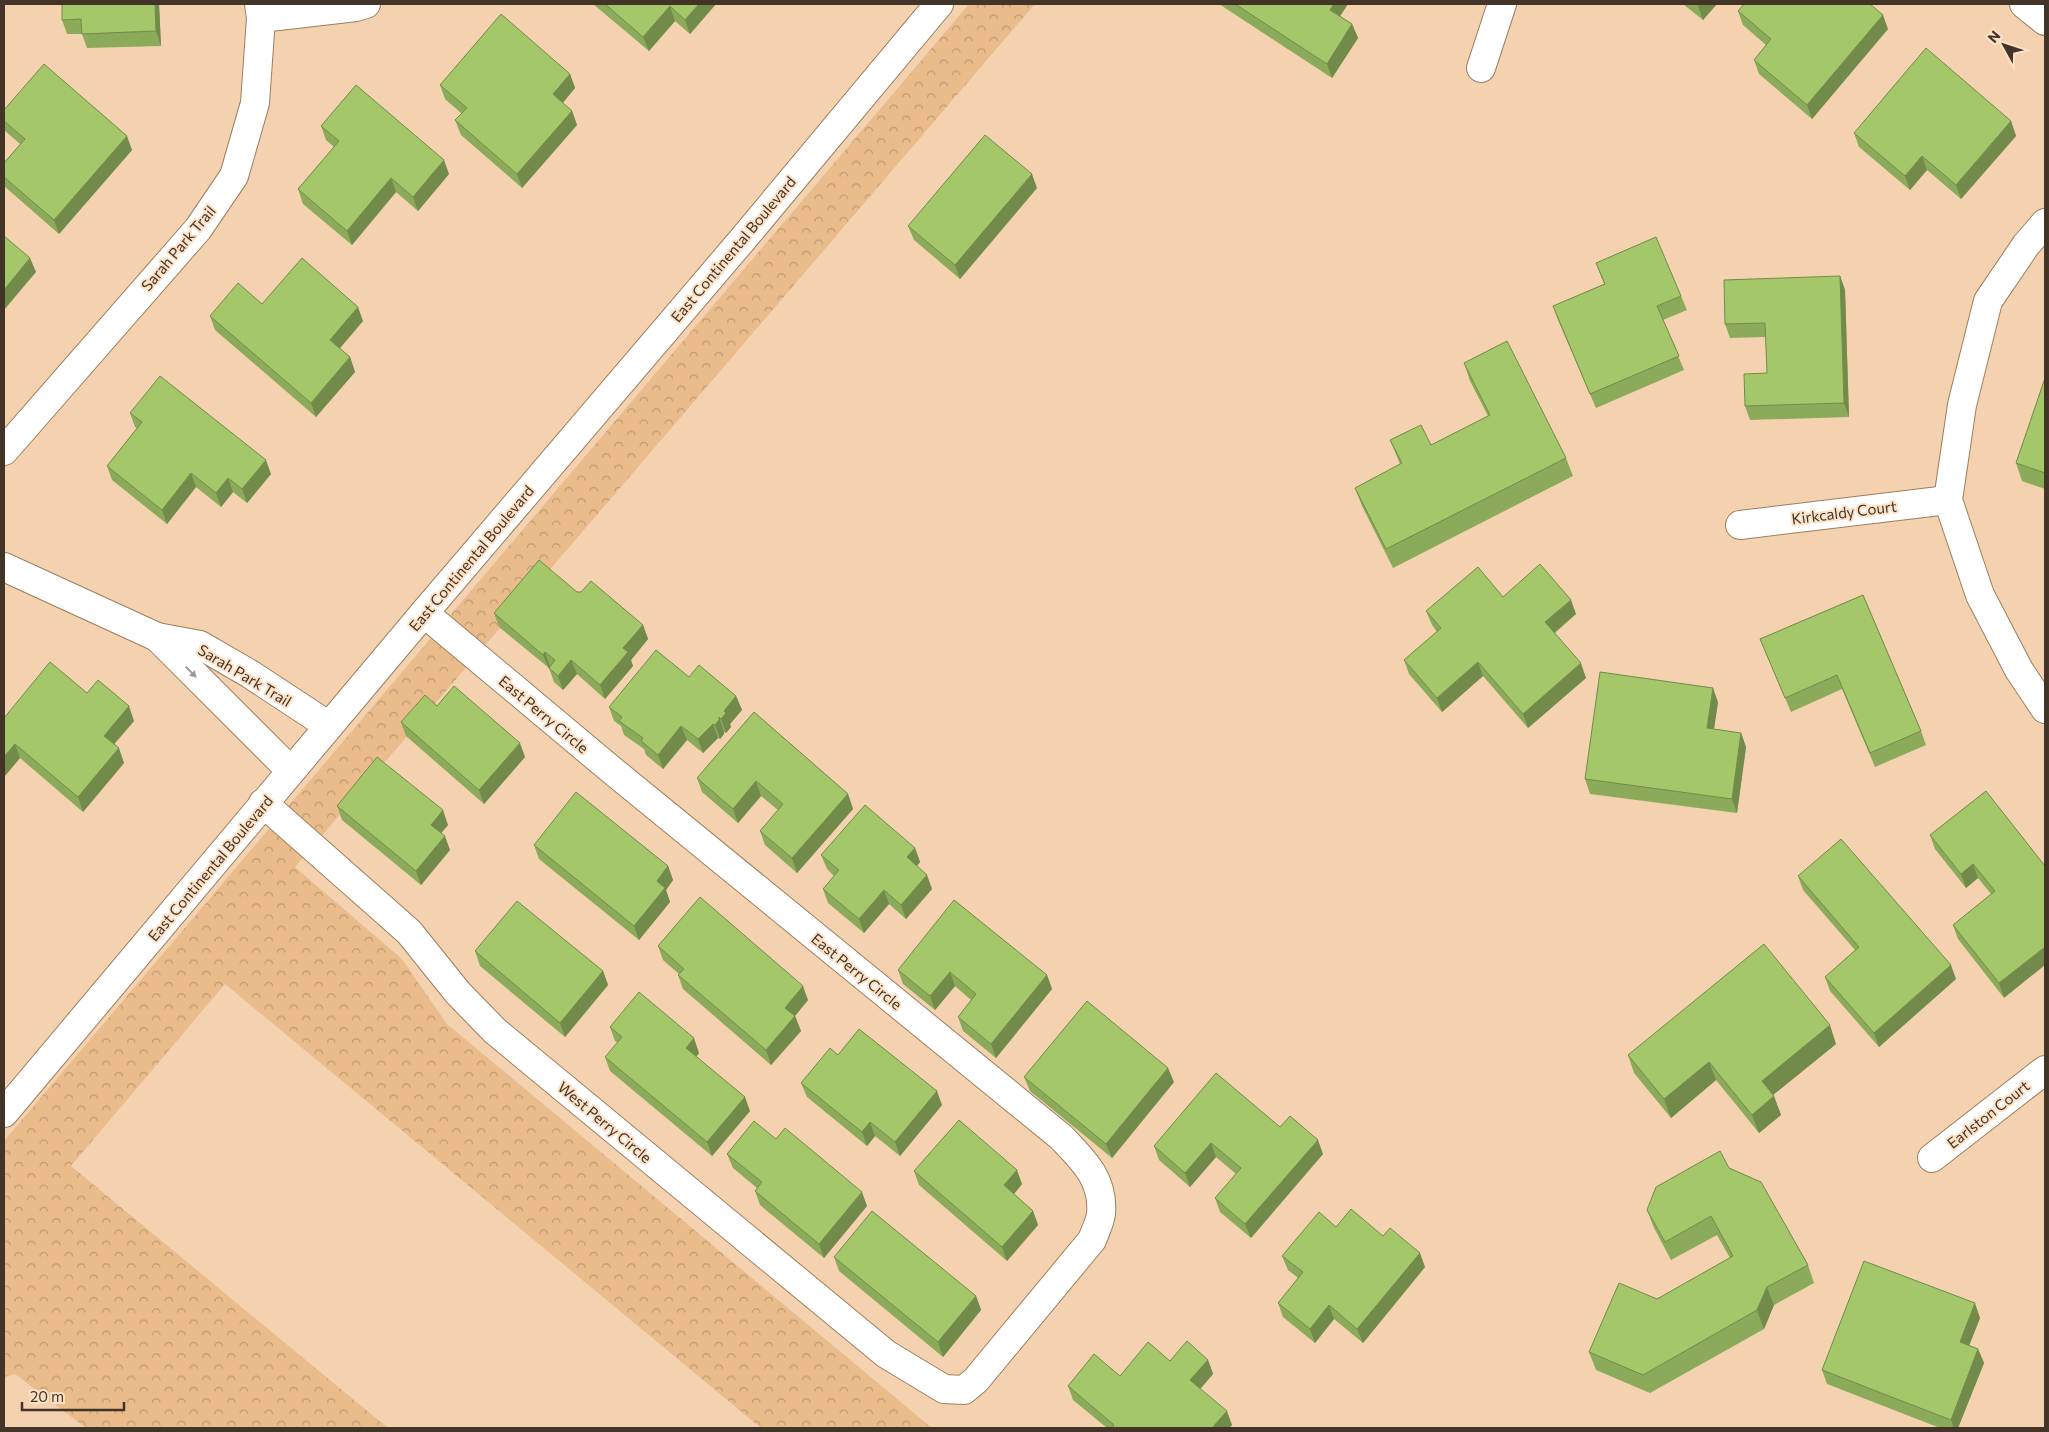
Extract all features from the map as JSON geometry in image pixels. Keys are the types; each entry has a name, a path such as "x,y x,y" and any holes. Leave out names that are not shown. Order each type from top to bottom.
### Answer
{"street":[{"path":"260,11 356,7 366,4"},
{"name":"East Continental Boulevard","path":"4,1113 328,726 749,231 938,4"},
{"path":"1481,68 1502,4"},
{"path":"2024,4 2045,21"},
{"name":"Sarah Park Trail","path":"4,451 198,229 234,176 255,103 260,11"},
{"path":"2045,223 2026,245 1988,301 1962,404 1948,500 1980,594 2019,670 2045,709"},
{"name":"Kirkcaldy Court","path":"1740,525 1948,500"},
{"name":"Sarah Park Trail","path":"4,567 157,637 200,645 250,674 328,726"},
{"name":"East Perry Circle","path":"424,613 614,772 1061,1137 1089,1167 1098,1184 1101,1214 1092,1240 976,1380"},
{"name":"Sarah Park Trail","path":"157,637 291,771"},
{"name":"West Perry Circle","path":"264,804 409,932 458,993 495,1031 886,1354 944,1389 964,1390 976,1380"},
{"name":"Earlston Court","path":"1932,1158 2045,1070"}],"green space":[{"path":"969,4 1035,4 295,867 402,959 447,1024 932,1428 761,1428 225,984 71,1166 388,1428 86,1428 15,1374 4,1377 4,1141"}],"building":[{"path":"62,4 155,4 156,31 82,34 81,19 62,20"},
{"path":"605,4 699,4 685,20 670,6 643,37"},
{"path":"1235,4 1334,4 1330,10 1352,24 1327,64"},
{"path":"1744,4 1870,4 1883,15 1807,105 1754,60 1771,39 1738,11"},
{"path":"501,14 570,74 553,94 572,111 517,174 455,120 467,108 440,85"},
{"path":"1926,48 2011,121 1956,185 1922,156 1905,176 1854,133"},
{"path":"44,64 127,136 54,220 4,177 4,163 25,139 4,121 4,110"},
{"path":"356,85 444,160 413,197 391,178 347,231 298,189 339,141 321,126"},
{"path":"985,135 1032,174 955,265 908,226"},
{"path":"4,236 30,258 4,290"},
{"path":"1656,237 1681,296 1657,306 1679,356 1590,394 1553,306 1605,284 1596,263"},
{"path":"302,258 358,307 330,340 350,357 311,403 210,316 238,283 262,304"},
{"path":"1840,276 1844,403 1745,406 1744,374 1767,373 1765,323 1725,324 1724,280"},
{"path":"1507,341 1566,458 1386,549 1355,488 1402,463 1390,440 1421,425 1431,445 1490,415 1464,363"},
{"path":"160,376 266,460 242,489 228,478 216,493 191,473 162,510 107,466 142,422 130,413"},
{"path":"2045,378 2045,473 2016,463"},
{"path":"539,560 577,592 581,592 591,581 643,625 623,648 628,652 600,685 571,660 558,676 549,668 555,660 545,652 543,655 494,613"},
{"path":"1540,564 1571,600 1545,622 1581,663 1523,714 1478,662 1437,698 1404,660 1441,628 1426,611 1478,567 1503,597"},
{"path":"1863,595 1921,731 1870,753 1837,675 1785,698 1760,639"},
{"path":"656,650 689,677 699,665 736,696 724,711 726,713 721,719 719,717 715,725 713,724 698,739 681,726 658,755 641,741 643,738 619,721 622,717 609,707"},
{"path":"50,662 87,693 98,680 129,706 104,736 119,748 78,797 15,744 4,757 4,718"},
{"path":"1600,672 1713,688 1707,728 1741,733 1732,799 1585,779"},
{"path":"454,686 520,743 479,790 401,722 425,695 437,706"},
{"path":"754,712 848,794 792,858 760,831 783,804 756,781 733,809 697,778"},
{"path":"377,757 443,810 431,825 445,836 416,871 337,806"},
{"path":"1986,791 2045,866 2045,947 1999,983 1953,925 1995,891 1973,864 1961,874 1930,835"},
{"path":"576,792 668,866 657,881 665,888 634,926 534,845"},
{"path":"865,805 915,848 907,857 927,875 901,905 884,890 859,919 823,889 839,870 821,855"},
{"path":"1841,839 1951,965 1874,1033 1825,977 1859,947 1798,876"},
{"path":"700,897 803,986 785,1008 795,1016 766,1050 678,975 684,969 658,946"},
{"path":"954,900 1047,975 991,1044 958,1017 976,994 950,972 930,996 898,970"},
{"path":"517,901 603,971 560,1023 475,951"},
{"path":"1764,944 1830,1025 1762,1081 1774,1096 1752,1115 1709,1062 1664,1099 1628,1055"},
{"path":"639,992 694,1038 686,1048 745,1097 707,1142 605,1057 622,1037 610,1027"},
{"path":"1087,1001 1168,1068 1106,1144 1024,1077"},
{"path":"859,1029 937,1091 895,1142 870,1122 862,1132 801,1083 830,1048 838,1055"},
{"path":"1216,1073 1280,1127 1290,1116 1318,1140 1245,1224 1215,1198 1241,1168 1211,1143 1185,1173 1154,1146"},
{"path":"959,1120 1017,1170 1004,1185 1033,1211 1002,1247 914,1171"},
{"path":"754,1121 776,1139 785,1128 862,1192 819,1244 755,1191 762,1182 727,1154"},
{"path":"1720,1151 1729,1168 1761,1182 1808,1265 1767,1287 1757,1310 1643,1375 1589,1352 1619,1283 1657,1299 1733,1256 1711,1216 1665,1242 1647,1210 1656,1187"},
{"path":"1351,1209 1383,1236 1390,1228 1420,1253 1357,1329 1329,1305 1310,1329 1278,1303 1303,1272 1282,1256 1319,1212 1336,1227"},
{"path":"872,1211 976,1296 938,1342 834,1257"},
{"path":"1864,1261 1975,1303 1960,1342 1978,1349 1951,1420 1822,1370"},
{"path":"1187,1341 1208,1360 1190,1380 1227,1411 1212,1428 1112,1428 1114,1425 1068,1386 1094,1354 1120,1376 1148,1342 1170,1361"}]}
